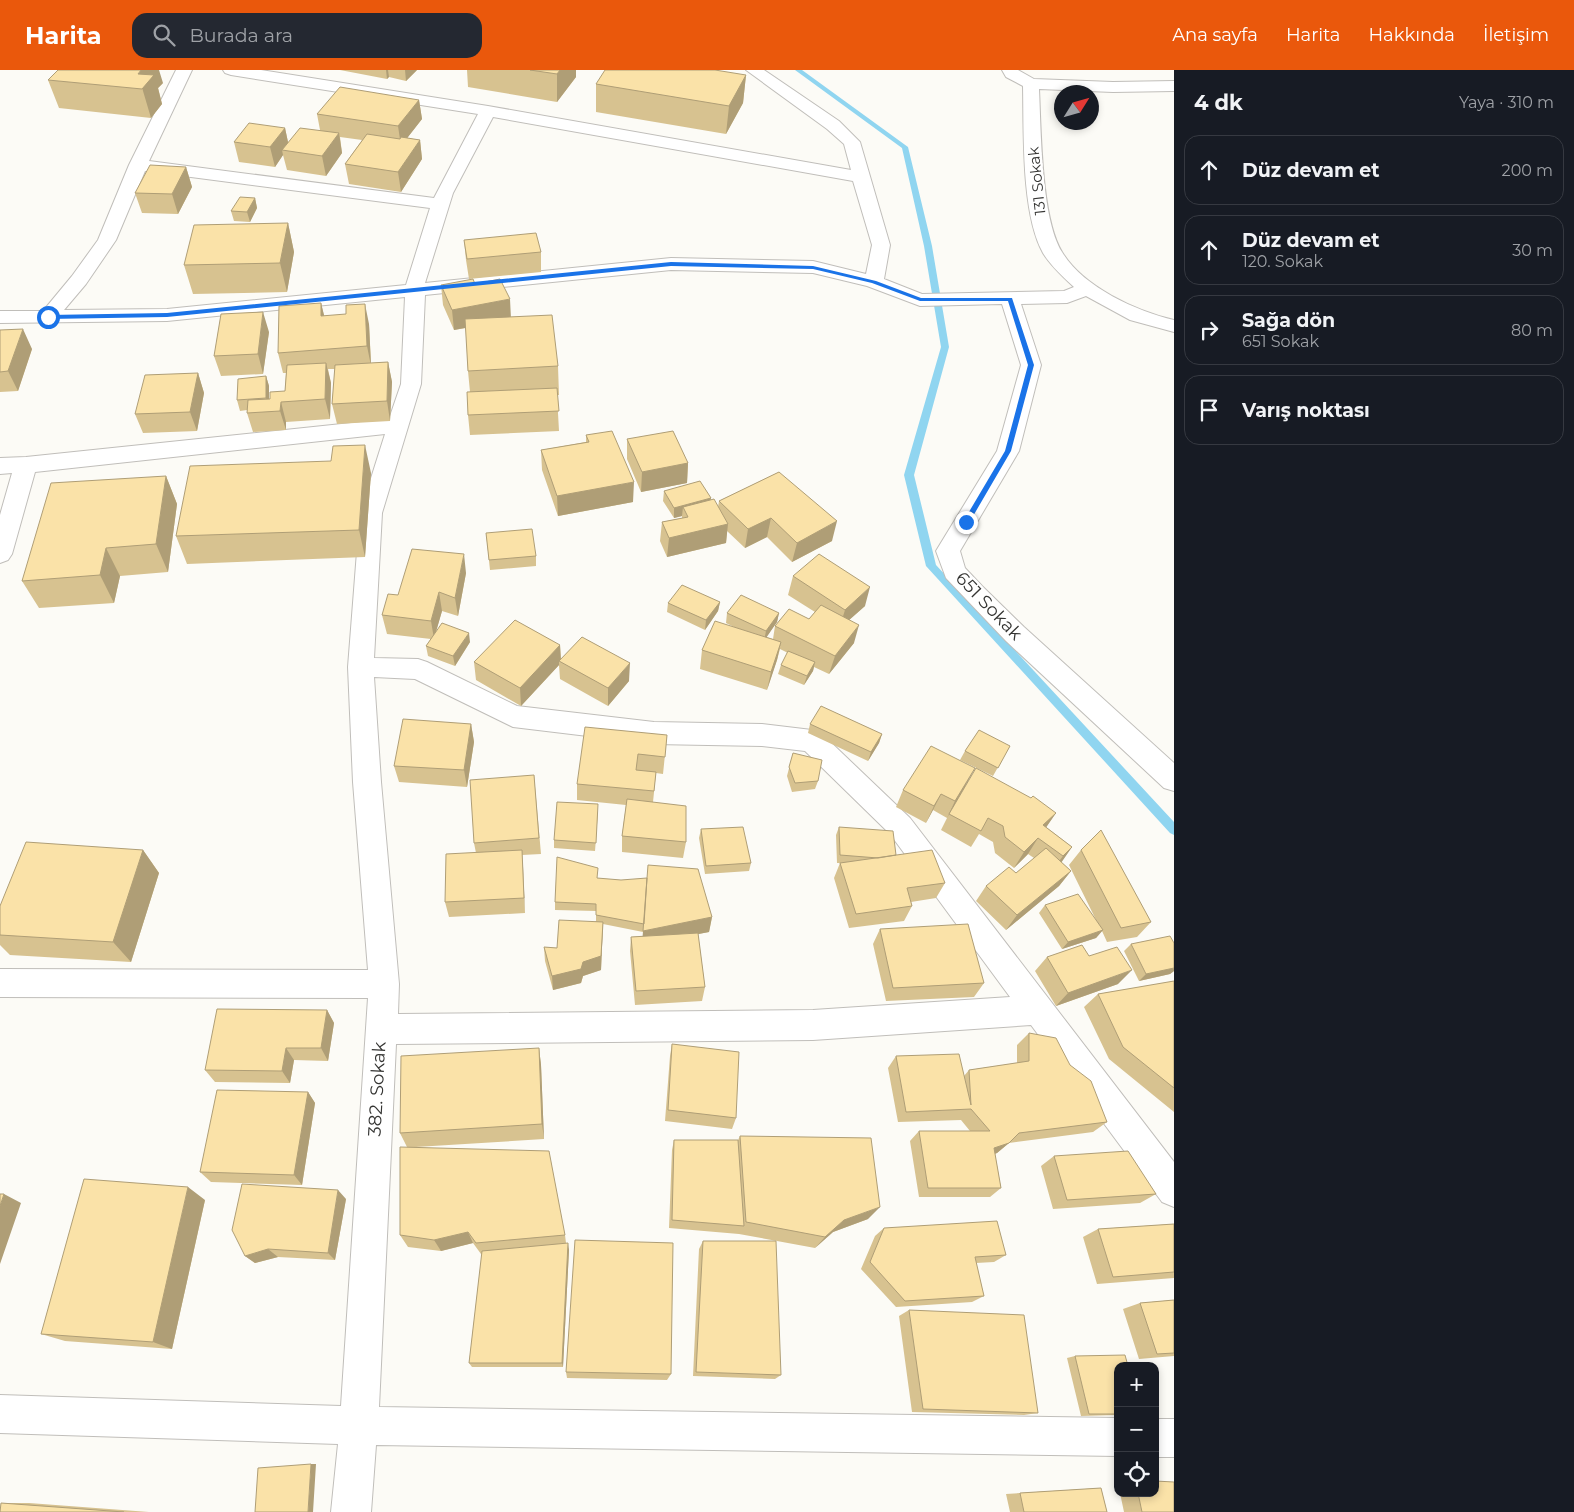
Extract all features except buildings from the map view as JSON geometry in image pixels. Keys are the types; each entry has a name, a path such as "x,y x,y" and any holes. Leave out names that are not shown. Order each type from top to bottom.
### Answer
{"street":[{"path":"48,317 79,280 107,240 138,165 184,70"},
{"path":"231,70 258,71 861,177"},
{"path":"754,70 833,125 852,142 881,245 874,282"},
{"path":"1010,70 1012,74 1031,84 1113,87 1174,86"},
{"name":"131 Sokak","path":"1031,84 1033,145 1042,225 1052,252 1087,288 1138,317 1174,326"},
{"name":"382. Sokak","path":"351,1512 359,1426 384,984 366,782 362,667 371,513 411,384 416,280 444,193 488,111"},
{"path":"138,165 440,204"},
{"path":"0,316 167,315 671,264 813,267 874,282 920,300 1067,297 1087,288"},
{"name":"651 Sokak","path":"1010,299 1031,365 1008,451 948,551 954,572 1015,634 1174,780"},
{"path":"0,466 26,465 398,426"},
{"path":"0,554 26,465"},
{"path":"362,667 418,669 513,716 654,733 762,735 812,741 900,826 1174,1190"},
{"path":"0,983 384,984"},
{"path":"380,1029 813,1025 1038,1010"},
{"path":"0,1414 359,1426 1114,1437"},
{"path":"1159,1438 1174,1438"}],"waterway":[{"path":"798,70 905,147 928,246 945,347 909,475 931,566 1174,830"}],"route":[{"path":"48,317 167,315 671,264 813,267 874,282 920,300 1010,299 1031,365 1008,451 966,522"}]}
